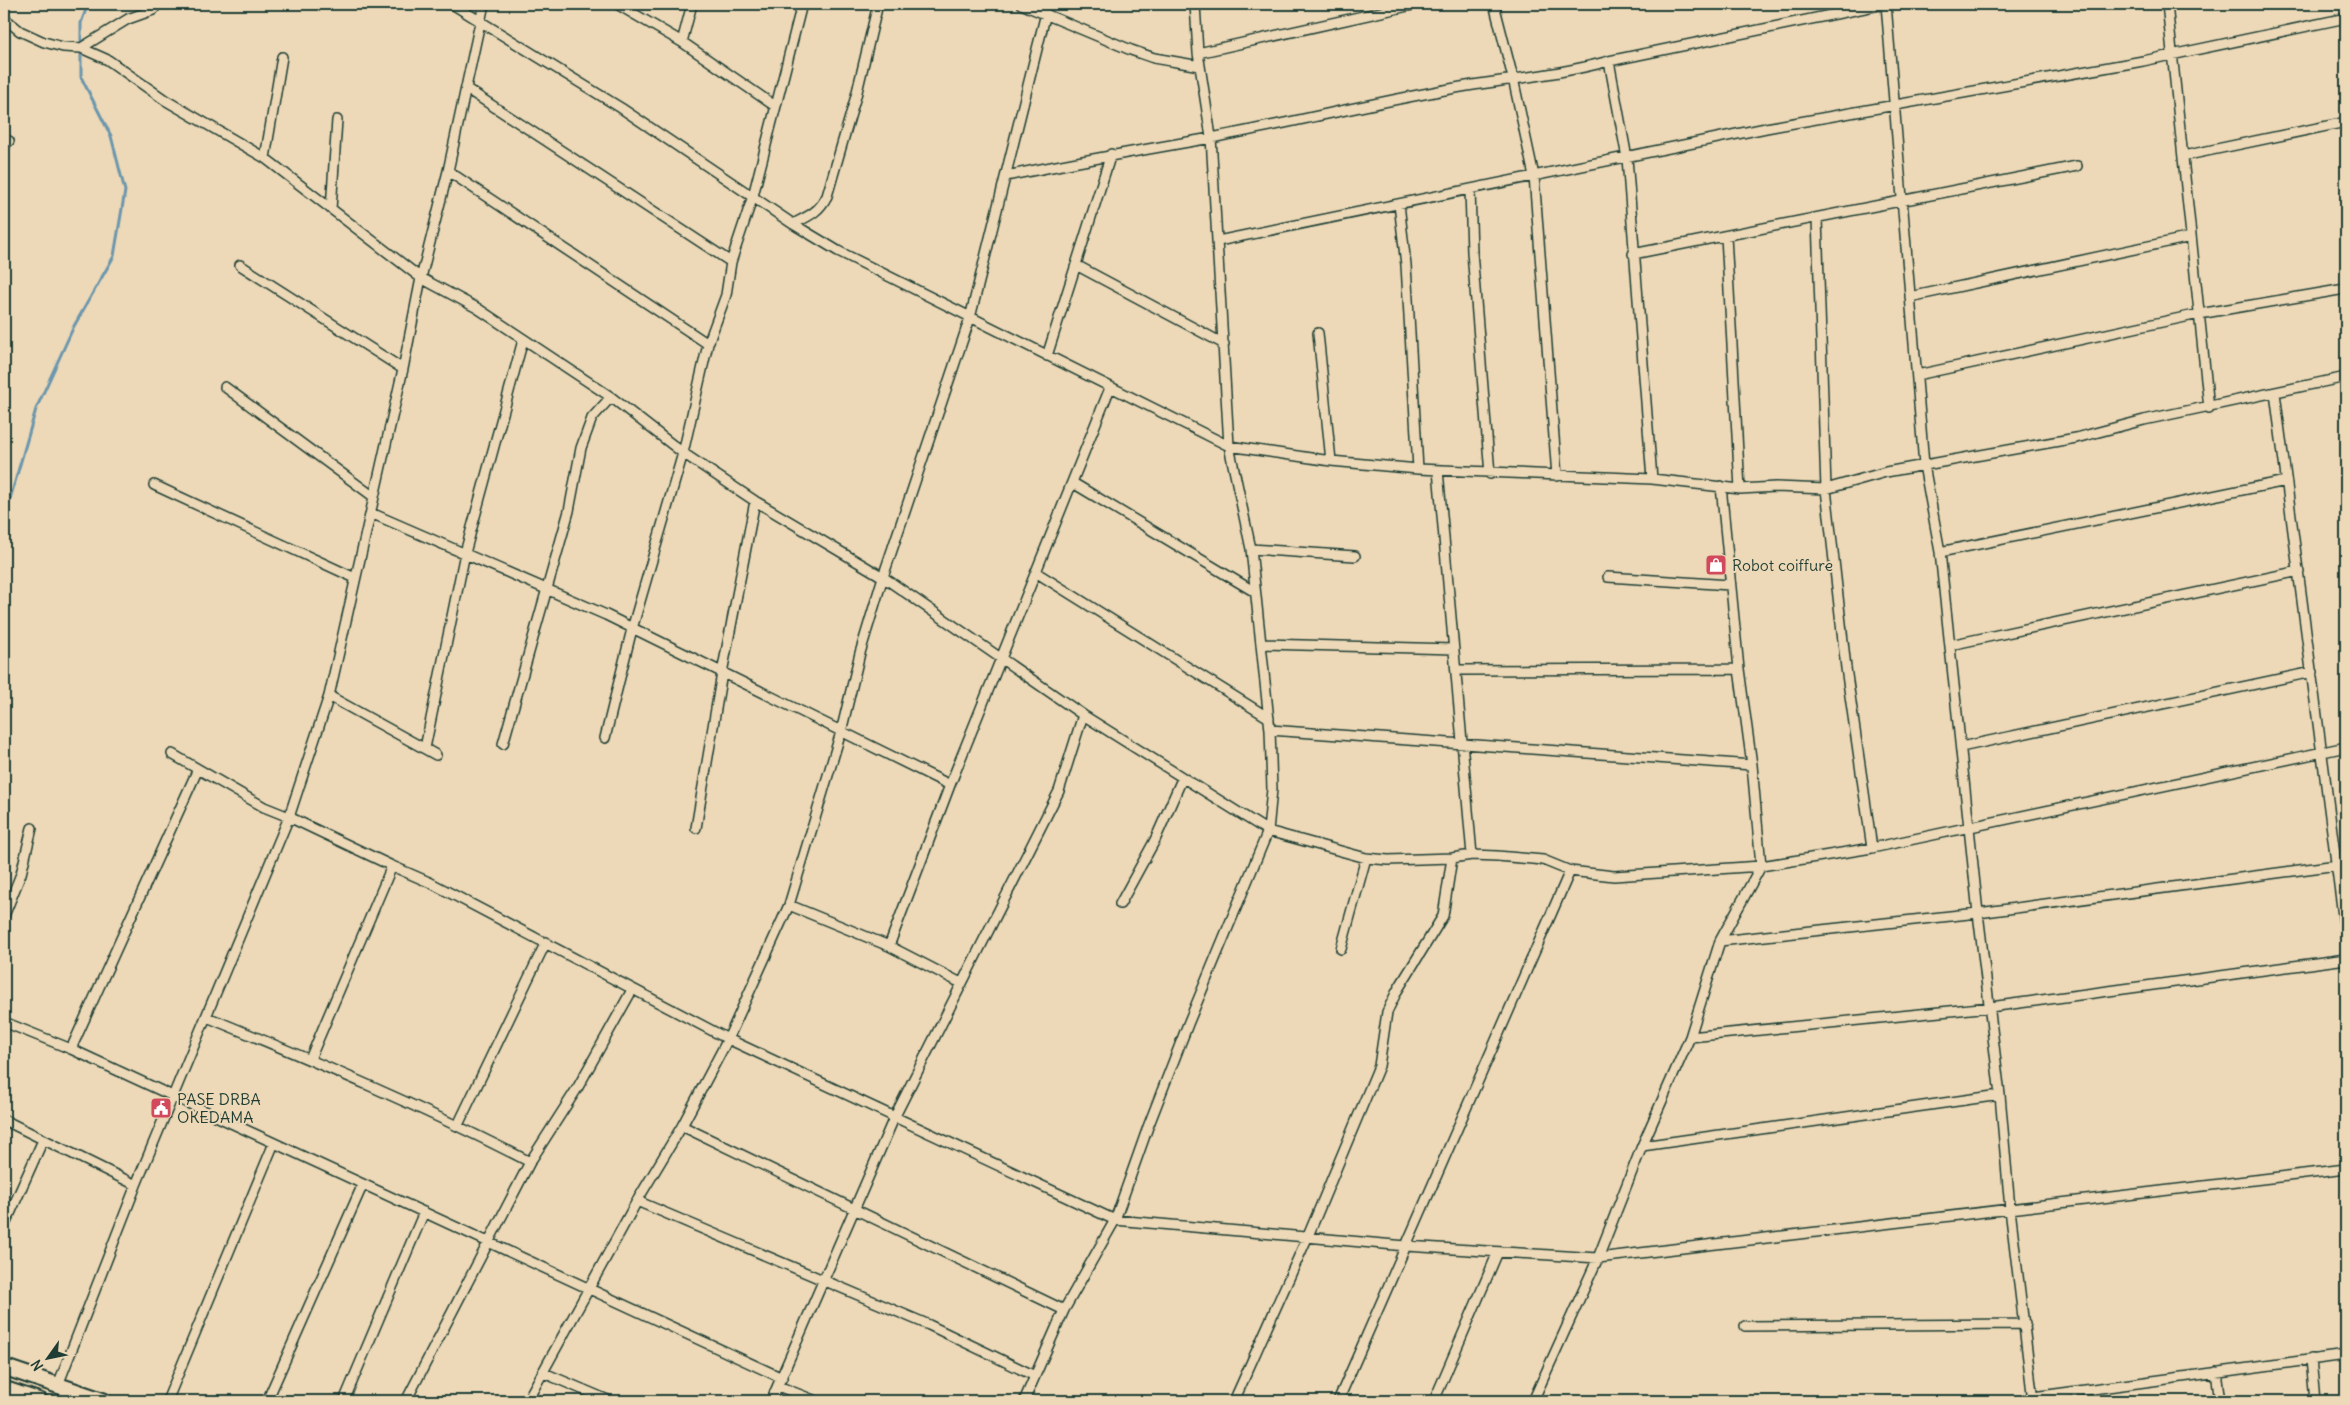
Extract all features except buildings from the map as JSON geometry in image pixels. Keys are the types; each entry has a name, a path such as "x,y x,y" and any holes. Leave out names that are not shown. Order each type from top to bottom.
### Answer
{"main road":[{"path":"4,1367 104,1401"},
{"path":"4,1389 33,1400"}],"street":[{"path":"81,48 128,19 152,10 158,4"},
{"path":"452,4 613,103 793,224 838,251 1229,446 1331,461 1418,469 1490,474 1652,479 1740,489 1776,487 1826,489 1886,472 2076,438 2144,420 2209,408 2346,377"},
{"path":"58,1385 136,1185 289,817 329,696 403,369 421,278 467,89 484,4"},
{"path":"617,4 682,42 775,106"},
{"path":"682,42 692,4"},
{"path":"605,738 632,629 683,453 708,344 726,295 731,262 753,196 802,4"},
{"path":"793,224 816,213 827,196 856,96 878,4"},
{"path":"1021,4 1154,58 1200,66"},
{"path":"1024,1401 1064,1310 1115,1220 1148,1127 1188,1024 1268,832 1272,789 1269,718 1251,549 1229,446 1211,138 1198,53 1195,4"},
{"path":"1198,53 1417,4"},
{"path":"1494,4 1513,78 1534,176 1557,476"},
{"path":"1006,176 1111,154 1211,138 1436,91 1513,78 1547,76 1609,61 1885,4 1924,465 1940,552 1978,913 2000,1095 2010,1209 2033,1399 2346,1355"},
{"path":"2167,4 2209,408"},
{"path":"527,1401 637,1201 682,1126 728,1039 788,905 841,732 860,653 883,577 970,318 1046,13"},
{"path":"4,18 20,31 44,42 63,47 81,48 108,60 165,100 265,158 421,278 477,308 611,397 683,453 754,501 883,577 1083,715 1182,780 1268,832 1366,858 1388,860 1452,858 1472,855 1543,860 1570,871 1614,876 1761,866 1872,848 2346,747"},
{"path":"1218,241 1766,128 2143,60 2346,18"},
{"path":"265,158 282,57"},
{"path":"1609,61 1626,158 1652,479"},
{"path":"467,89 731,262"},
{"path":"331,209 337,120"},
{"path":"2183,156 2346,122"},
{"path":"1047,356 1111,154"},
{"path":"1633,254 2077,166"},
{"path":"448,171 708,344"},
{"path":"1470,190 1472,252 1490,474"},
{"path":"1398,204 1406,265 1418,469"},
{"path":"1817,218 1826,489 1846,668 1872,848"},
{"path":"1726,236 1740,489"},
{"path":"1910,297 2192,236"},
{"path":"240,265 403,369"},
{"path":"1076,265 1224,344"},
{"path":"1916,375 2199,314 2344,289"},
{"path":"1318,333 1331,461"},
{"path":"424,748 466,553 523,340"},
{"path":"225,387 374,497"},
{"path":"889,946 950,785 1110,388"},
{"path":"2275,393 2346,939"},
{"path":"503,744 569,511 581,448 592,418 611,397"},
{"path":"1438,470 1472,855"},
{"path":"1940,552 2286,481"},
{"path":"1073,482 1255,592"},
{"path":"154,485 355,578"},
{"path":"1533,1401 1598,1258 1642,1146 1690,1037 1720,941 1761,866 1752,766 1739,669 1721,486"},
{"path":"696,828 754,501"},
{"path":"371,513 546,588 950,785"},
{"path":"1251,549 1355,556"},
{"path":"1950,644 2299,571"},
{"path":"1036,573 1269,718"},
{"path":"1608,577 1730,585"},
{"path":"1261,644 1454,649"},
{"path":"1456,670 1739,669"},
{"path":"1961,747 2312,672"},
{"path":"329,696 436,755"},
{"path":"771,1401 894,1118 1059,791 1083,715"},
{"path":"1270,730 1752,766"},
{"path":"172,754 264,807 431,883 728,1039 1115,1220 1406,1246 1598,1258 2346,1169"},
{"path":"71,1048 198,770"},
{"path":"1120,904 1155,840 1182,780"},
{"path":"4,916 21,874 32,828"},
{"path":"1342,949 1366,858"},
{"path":"1234,1401 1257,1346 1308,1236 1379,1066 1387,1012 1397,991 1443,916 1452,858"},
{"path":"1720,941 1978,913 2336,865"},
{"path":"310,1059 392,866"},
{"path":"1338,1401 1570,871"},
{"path":"788,905 889,946 961,983"},
{"path":"458,1125 546,942"},
{"path":"1690,1037 1990,1007 2346,959"},
{"path":"406,1401 530,1162 578,1087 632,990"},
{"path":"207,1017 310,1059 458,1125 530,1162"},
{"path":"4,1022 71,1048 590,1289 816,1401"},
{"path":"1642,1146 2000,1095"},
{"path":"4,1120 136,1185"},
{"path":"682,1126 1064,1310"},
{"path":"4,1227 43,1140"},
{"path":"167,1401 274,1143"},
{"path":"267,1401 363,1184"},
{"path":"637,1201 929,1325 1035,1376"},
{"path":"344,1401 424,1212"},
{"path":"1434,1401 1498,1252"},
{"path":"1745,1326 2025,1324"},
{"path":"2311,1359 2315,1401"},
{"path":"2216,1372 2220,1401"},
{"path":"544,1373 610,1401"}],"waterway":[{"path":"4,520 36,409 74,326 114,256 125,191 111,136 81,77 81,23 88,4"}],"place":[{"name":"Robot coiffure","path":"1716,565"},
{"name":"PASE DRBA OKEDAMA","path":"161,1108"}]}
